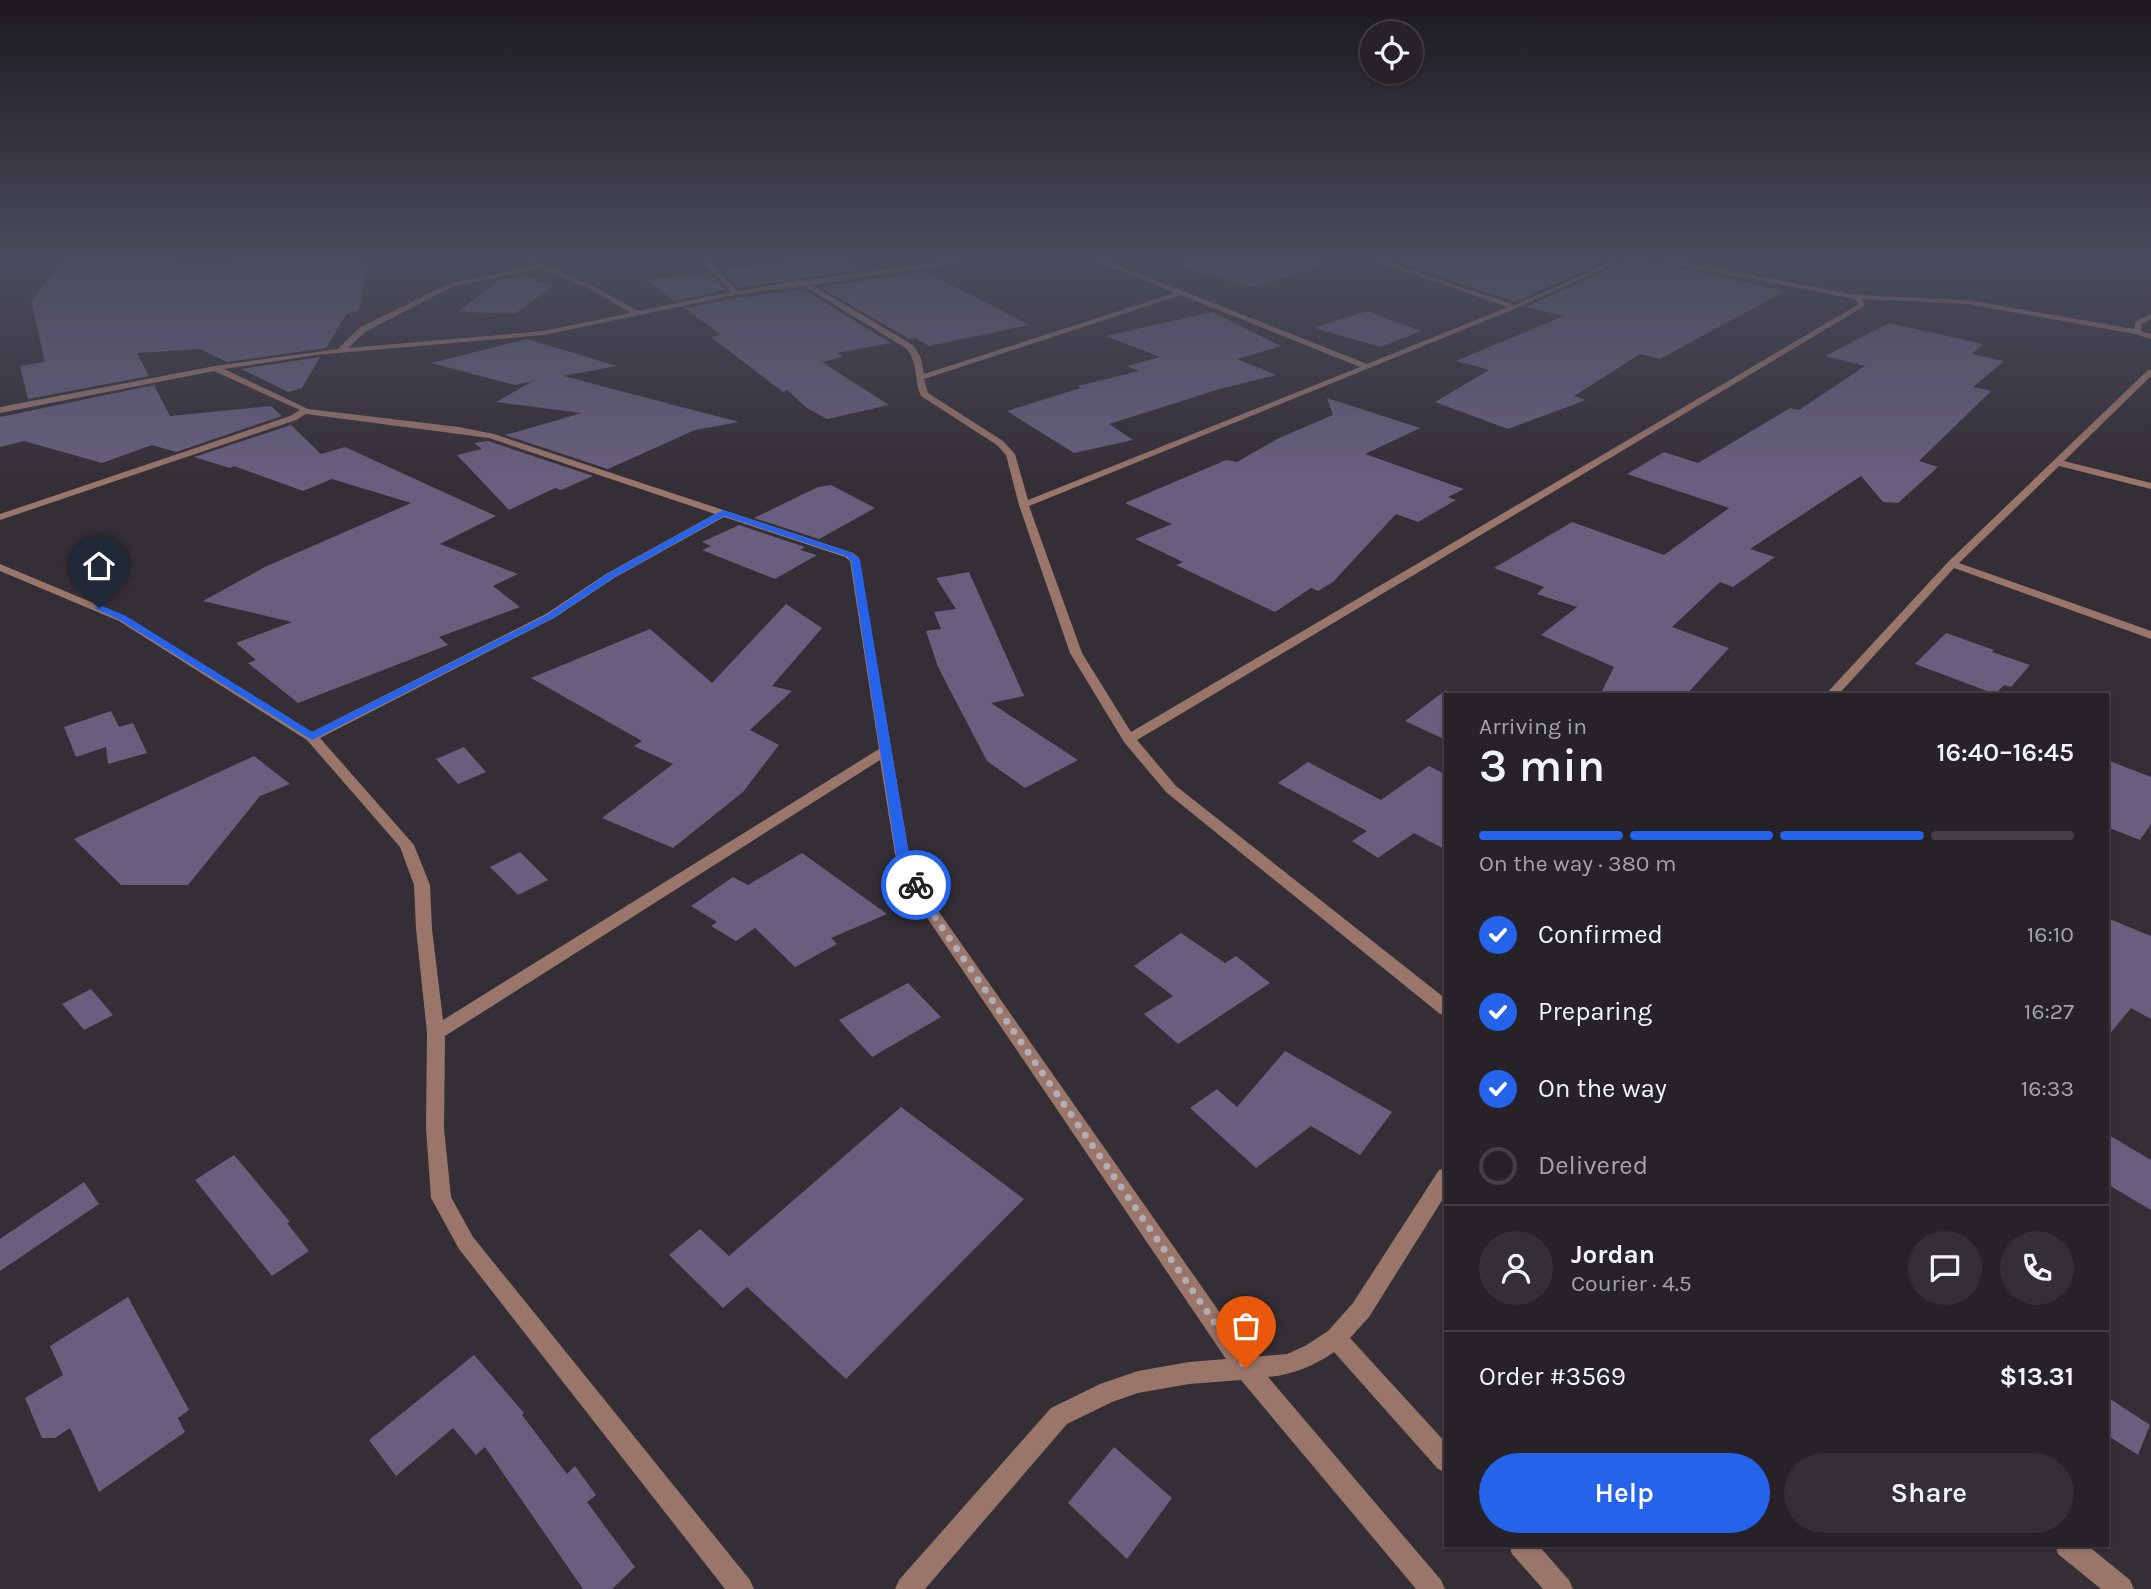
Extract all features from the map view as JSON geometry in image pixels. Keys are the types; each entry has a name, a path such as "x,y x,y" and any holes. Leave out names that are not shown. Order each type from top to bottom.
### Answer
{"street":[{"path":"340,351 361,331"},
{"path":"0,410 215,368 340,351 552,331"},
{"path":"884,331 910,347 917,356 920,385 932,401 993,439 1010,454 1024,505 1076,653 1129,739 1171,789 1444,1007"},
{"path":"920,378 1064,331"},
{"path":"1278,331 1366,366"},
{"path":"1024,505 1454,331"},
{"path":"1129,739 1819,331"},
{"path":"2132,331 2151,337"},
{"path":"215,368 304,411 491,436 849,555 855,560 902,855 923,900 1246,1368 1432,1589"},
{"path":"1833,693 1952,564 2151,372"},
{"path":"0,517 293,418 304,411"},
{"path":"2056,462 2151,486"},
{"path":"312,737 550,617 610,576 723,513"},
{"path":"1952,564 2151,635"},
{"path":"0,567 123,618 312,737 407,845 422,886 436,1033 435,1128 440,1198 466,1243 741,1589"},
{"path":"436,1033 886,750"},
{"path":"908,1589 1059,1416 1108,1392 1138,1382 1189,1373 1287,1365 1312,1354 1336,1338 1360,1310 1444,1179"},
{"path":"1336,1338 1444,1459"},
{"path":"1523,1547 1560,1589"},
{"path":"2069,1547 2121,1589"}],"building":[{"path":"38,331 336,331 326,348 227,362 200,349 137,353 149,376 28,399 20,366 45,362"},
{"path":"716,331 872,331 891,343 837,353 843,357 822,362 889,405 827,419 807,408 787,390 783,392 711,337 721,335"},
{"path":"896,331 1000,331 929,346 915,338 909,339"},
{"path":"1127,331 1251,331 1281,346 1237,359 1276,375 1220,389 1109,424 1133,440 1074,453 1007,411 1081,388 1078,386 1139,371 1127,366 1160,357 1106,336"},
{"path":"1325,331 1421,331 1381,347"},
{"path":"1528,331 1711,331 1660,359 1640,354 1574,396 1586,400 1508,429 1435,402 1489,370 1456,361"},
{"path":"1873,331 1925,331 1983,344 1972,354 2004,361 1973,387 1991,391 1919,461 1938,467 1898,503 1883,502 1861,476 1750,549 1775,557 1733,587 1720,582 1672,627 1729,648 1688,693 1601,693 1614,667 1541,635 1577,607 1537,594 1544,587 1494,568 1572,522 1664,555 1729,508 1627,474 1664,452 1698,463 1790,408 1799,410 1865,366 1825,356"},
{"path":"527,339 617,366 563,376 739,422 695,430 608,469 505,435 582,413 496,402 533,381 515,385 431,363"},
{"path":"320,357 302,388 288,392 241,369"},
{"path":"154,385 170,416 271,406 282,416 176,452 152,445 102,463 24,441 0,447 0,417"},
{"path":"1327,398 1420,428 1365,454 1464,489 1448,497 1456,500 1418,522 1396,514 1333,582 1318,591 1311,588 1275,612 1176,565 1183,562 1135,539 1172,524 1125,503 1226,460 1237,462 1279,438 1333,415"},
{"path":"291,425 321,454 345,447 496,516 440,544 518,574 493,586 520,607 439,637 448,645 298,703 248,663 256,660 236,643 292,622 203,601 267,566 411,503 332,479 303,491 234,466 230,468 194,457"},
{"path":"488,441 593,476 561,490 555,488 509,510 457,455 482,449 474,443"},
{"path":"831,485 875,508 819,539 754,518 818,487"},
{"path":"739,525 805,547 800,550 817,555 775,579 702,550 711,546 702,542"},
{"path":"969,572 1024,696 991,703 1078,760 1025,788 987,761 938,667 926,631 941,629 934,612 956,609 936,578"},
{"path":"786,604 822,628 772,686 792,691 750,730 779,745 743,792 673,848 602,818 673,764 634,746 642,741 531,678 650,629 712,683"},
{"path":"1946,633 2030,665 2011,687 2004,685 1992,693 1915,664"},
{"path":"1446,690 1444,739 1405,721"},
{"path":"111,711 119,727 133,723 147,753 108,764 106,747 76,757 64,727"},
{"path":"464,747 486,772 458,784 436,759"},
{"path":"254,756 290,784 260,796 188,885 121,885 74,839"},
{"path":"2109,761 2151,777 2151,824 2140,840 2109,828"},
{"path":"1308,762 1381,800 1429,766 1444,774 1444,849 1414,833 1378,858 1352,841 1367,831 1278,783"},
{"path":"520,852 548,880 518,895 490,867"},
{"path":"802,853 887,914 831,938 837,944 795,967 755,928 736,941 711,926 717,922 691,906 733,877 748,885"},
{"path":"2109,919 2151,936 2151,1019 2131,1008 2109,1035"},
{"path":"1181,933 1225,963 1236,956 1270,983 1178,1044 1144,1014 1173,996 1134,966"},
{"path":"908,983 941,1017 872,1057 839,1020"},
{"path":"91,989 113,1015 84,1030 62,1004"},
{"path":"1285,1051 1392,1112 1360,1155 1311,1126 1256,1168 1190,1108 1217,1089 1237,1107"},
{"path":"901,1107 1024,1199 846,1379 747,1287 723,1308 669,1255 700,1229 729,1256"},
{"path":"2109,1135 2151,1160 2151,1210 2109,1185"},
{"path":"234,1155 290,1222 287,1223 309,1251 272,1276 195,1180"},
{"path":"84,1182 99,1204 0,1271 0,1239"},
{"path":"128,1297 189,1410 178,1418 185,1432 99,1492 70,1428 55,1438 42,1438 25,1398 63,1375 50,1346"},
{"path":"474,1355 524,1413 522,1415 567,1474 575,1466 596,1495 587,1502 635,1567 612,1589 583,1589 485,1447 476,1455 453,1428 396,1476 369,1440"},
{"path":"2109,1398 2150,1425 2138,1455 2109,1436"},
{"path":"1114,1447 1172,1498 1127,1559 1068,1503"}],"way so far":[{"path":"916,885 923,900 1246,1368"}],"route":[{"path":"99,608 123,618 312,737 550,617 610,576 723,513 849,555 855,560 902,855 916,885"}]}
